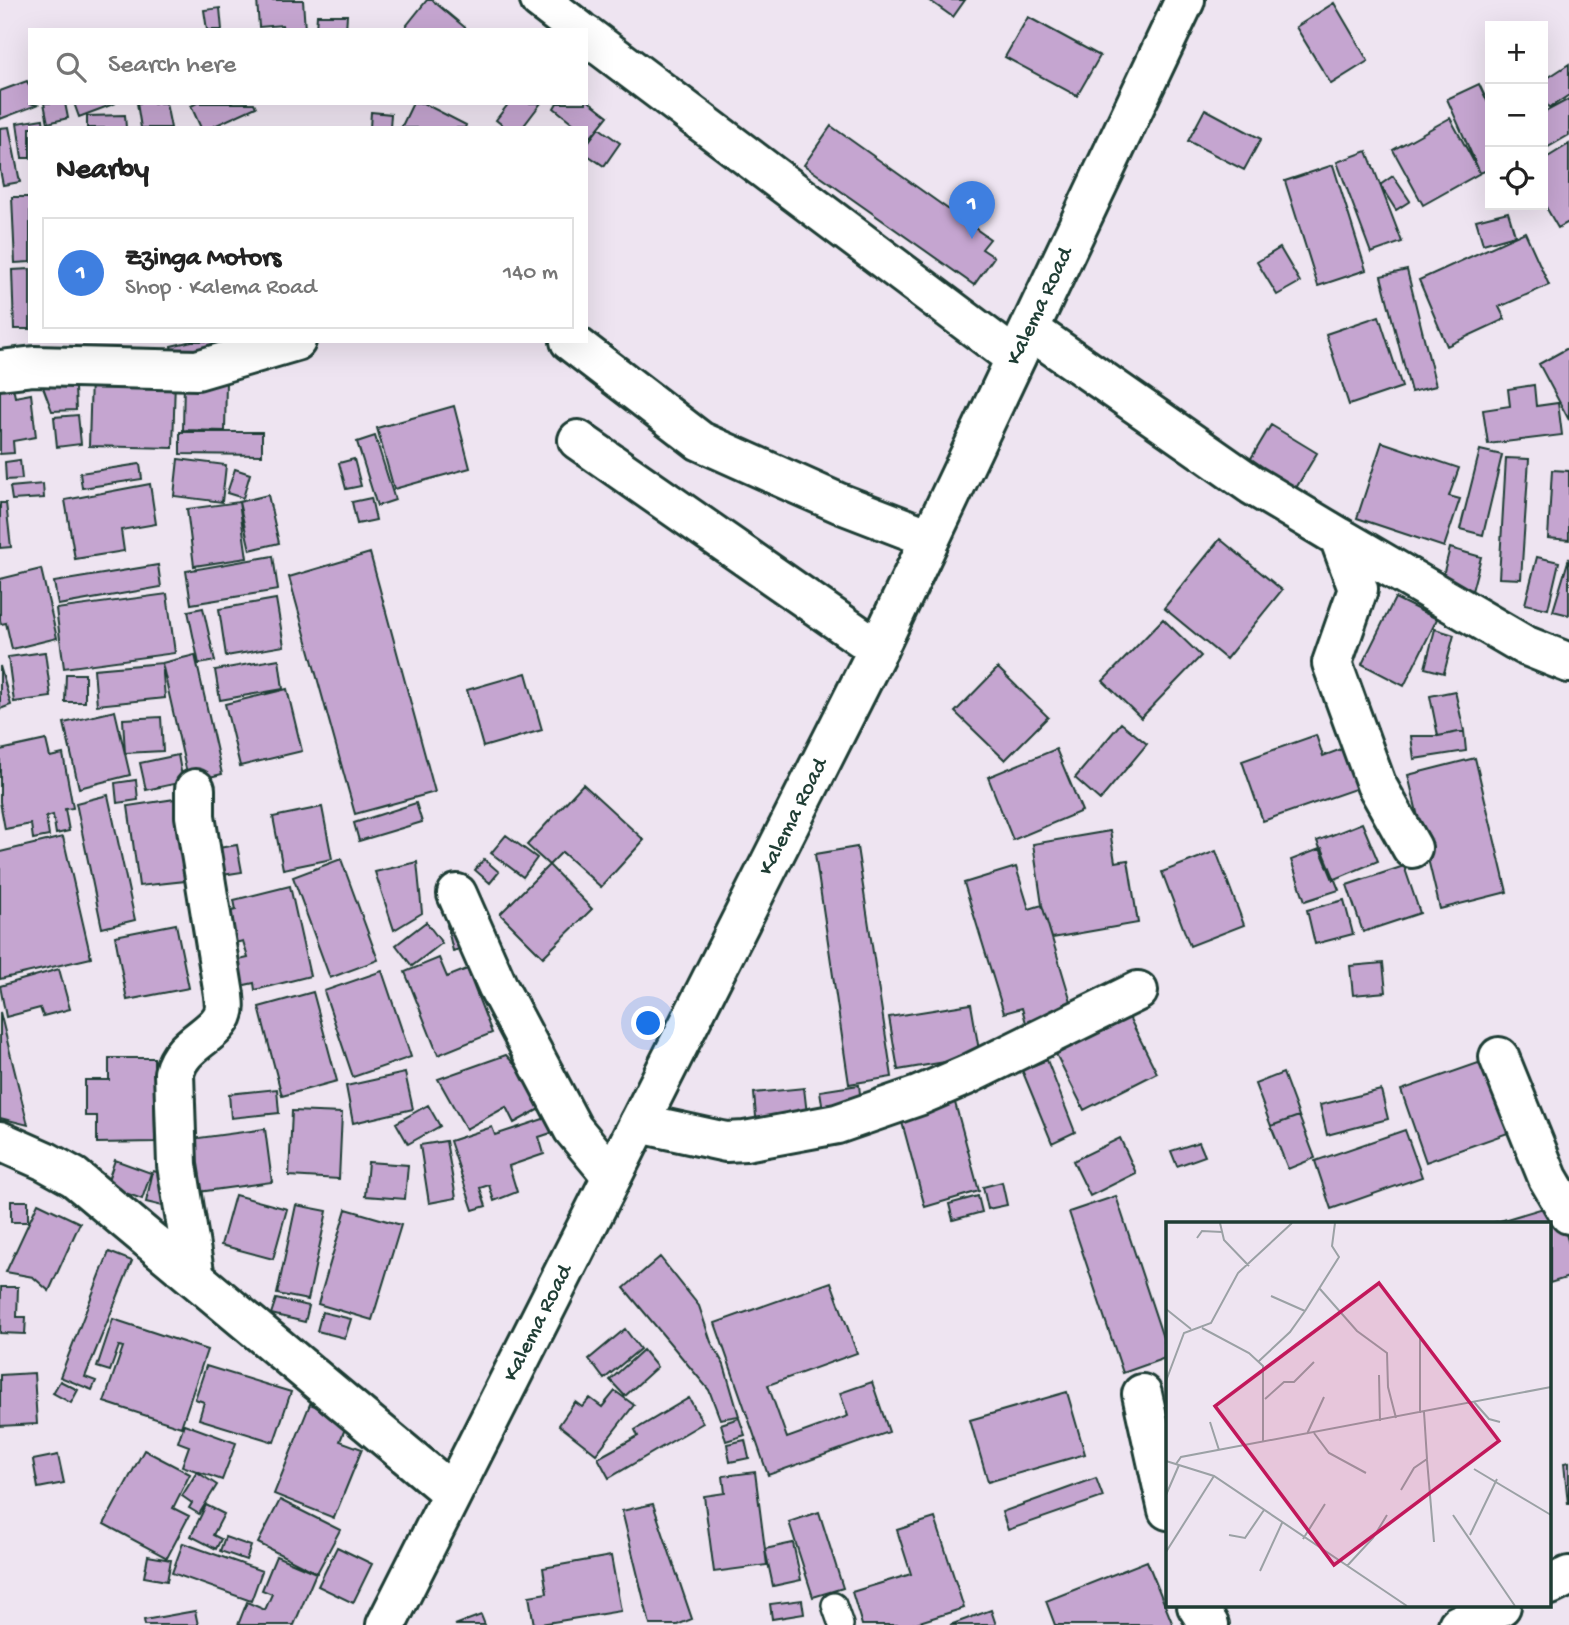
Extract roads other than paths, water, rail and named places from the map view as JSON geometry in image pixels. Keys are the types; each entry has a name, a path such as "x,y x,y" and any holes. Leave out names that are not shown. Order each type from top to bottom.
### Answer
{"street":[{"path":"540,0 576,28"},
{"name":"Kalema Road","path":"386,1625 878,649 1185,0"},
{"path":"588,36 1023,344 1339,537 1524,645 1569,663"},
{"path":"0,370 34,366 197,370 289,343"},
{"path":"573,343 700,441 839,503 930,538"},
{"path":"578,440 878,649"},
{"path":"1339,537 1358,589 1332,663 1376,784 1412,848"},
{"path":"195,789 195,816 224,995 224,1012 213,1028 192,1044 179,1059 174,1073 177,1165 195,1278"},
{"path":"457,894 498,988 573,1129 612,1176"},
{"path":"639,1123 726,1142 837,1124 918,1096 967,1075 1138,991"},
{"path":"1499,1057 1548,1178 1569,1214"},
{"path":"0,1141 74,1177 452,1493"},
{"path":"1142,1394 1166,1501"},
{"path":"1552,1583 1569,1577"},
{"path":"1198,1608 1209,1625"},
{"path":"1458,1625 1496,1608"}],"place":[{"name":"Zzinga Motors","path":"972,239"}]}
